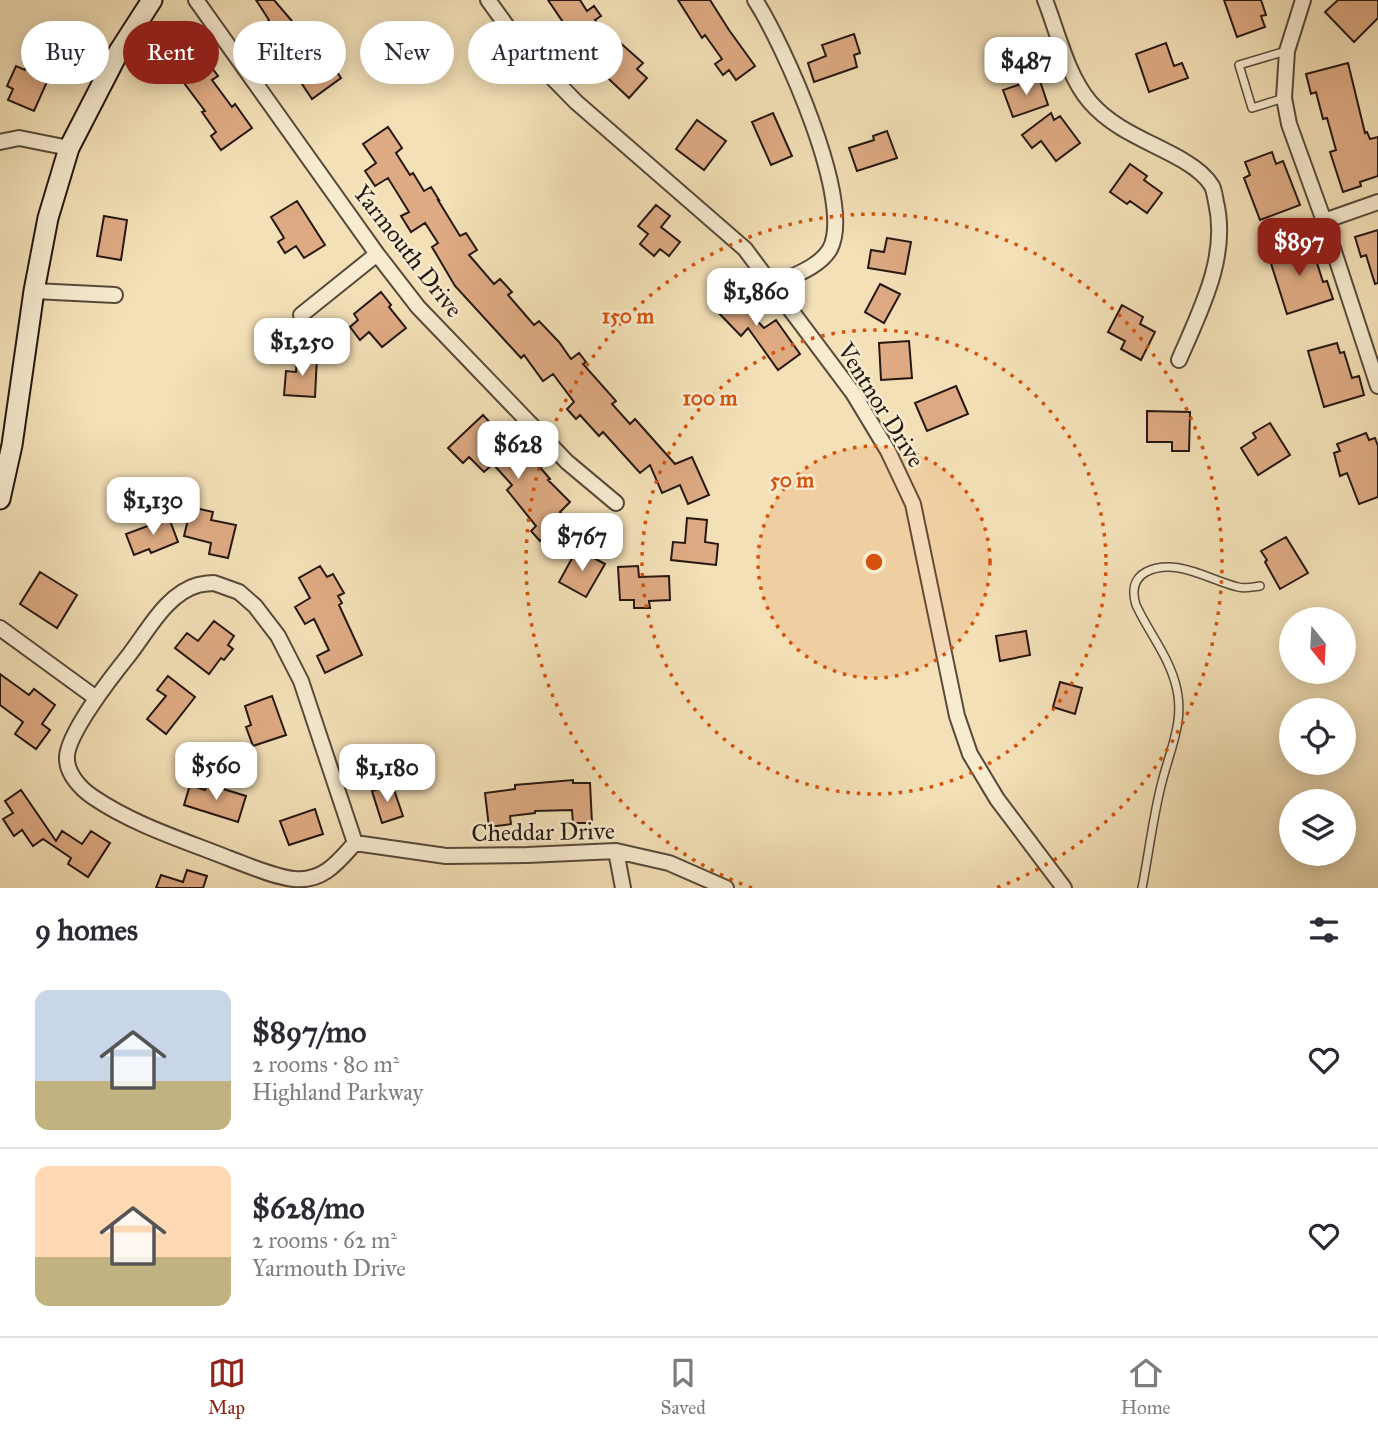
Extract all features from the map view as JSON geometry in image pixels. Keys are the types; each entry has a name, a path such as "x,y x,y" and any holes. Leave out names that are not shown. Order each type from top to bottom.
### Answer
{"main road":[{"path":"0,499 6,445 48,218 69,148 118,53 152,0"}],"street":[{"name":"Yarmouth Drive","path":"196,0 377,254 418,307 567,462 616,503"},
{"name":"Ventnor Drive","path":"488,0 537,62 576,102 745,249 853,393 888,451 913,504 957,716 970,754 997,799 1064,888"},
{"path":"755,0 791,67 809,113 825,161 836,221 835,234 823,258 772,286"},
{"path":"1045,0 1072,74 1089,101 1110,122 1185,162 1199,172 1212,187 1218,211 1219,238 1214,272 1179,360"},
{"path":"1303,0 1287,51 1284,99 1289,124 1378,386"},
{"path":"0,142 19,138 69,148"},
{"path":"1324,221 1378,202"},
{"path":"301,315 377,254"},
{"path":"34,291 115,295"},
{"path":"214,583 239,592 278,636 301,681 355,843 333,867 315,877 295,879 260,870 140,823 92,797 79,786 70,772 67,759 68,747 96,698 156,616 177,596 196,585 214,583"},
{"path":"0,628 96,698"},
{"name":"Cheddar Drive","path":"355,843 446,856 616,851 669,863 726,888"},
{"path":"616,851 623,888"}],"lane":[{"path":"1284,99 1252,108 1239,65 1287,51"},
{"path":"1142,888 1162,783 1179,722 1180,707 1169,666 1136,606 1134,586 1140,575 1161,567 1176,567 1240,588 1260,586"}],"building":[{"path":"256,0 274,0 292,21 269,20"},
{"path":"548,0 580,0 587,11 594,6 601,16 596,21 562,21"},
{"path":"678,0 710,0 755,66 736,80 729,70 723,75 715,64 722,59 705,35 702,38"},
{"path":"1224,0 1261,0 1266,15 1261,16 1265,27 1237,37"},
{"path":"1338,0 1378,0 1378,18 1354,42 1325,12"},
{"path":"854,34 860,53 854,55 857,67 814,82 808,63 826,56 822,45"},
{"path":"1166,43 1174,66 1182,63 1188,78 1149,92 1136,54"},
{"path":"623,45 643,63 637,69 647,78 629,98 614,84 623,84"},
{"path":"1348,63 1365,133 1367,132 1370,139 1378,137 1378,176 1343,192 1330,152 1336,150 1327,118 1323,119 1316,92 1311,94 1306,74"},
{"path":"16,66 21,68 21,84 46,84 34,111 8,100 13,89 7,86"},
{"path":"1039,78 1048,105 1013,117 1003,90"},
{"path":"185,84 215,84 232,107 235,104 252,128 221,150 211,136 216,132 202,112 205,111"},
{"path":"302,84 333,84 312,99"},
{"path":"773,113 792,156 771,165 752,122"},
{"path":"1051,113 1054,120 1060,116 1080,143 1056,161 1041,141 1032,148 1022,135"},
{"path":"697,120 726,141 704,170 676,149"},
{"path":"388,127 402,148 396,153 410,175 413,173 424,191 431,187 460,236 466,233 477,250 469,255 494,284 500,279 512,292 508,295 534,325 539,321 571,359 579,353 586,362 583,364 616,401 612,404 630,424 635,419 675,464 692,457 709,495 688,504 680,485 662,493 650,465 640,473 603,432 599,436 580,415 576,419 567,409 574,402 553,374 543,381 524,355 521,358 455,286 432,247 438,243 425,223 411,232 401,216 409,212 388,178 375,186 365,171 376,163 363,144"},
{"path":"887,131 897,158 857,171 849,148 874,140 873,136"},
{"path":"1272,152 1276,164 1283,161 1300,205 1260,220 1244,178 1250,175 1245,162"},
{"path":"1130,164 1147,176 1144,180 1162,193 1147,213 1110,192"},
{"path":"297,201 325,245 304,258 296,246 285,253 278,242 284,238 271,217"},
{"path":"656,205 670,216 661,227 680,242 669,256 660,249 654,256 640,244 648,234 638,226"},
{"path":"104,216 127,220 121,260 97,256"},
{"path":"1378,230 1378,283 1375,284 1366,255 1361,257 1355,237"},
{"path":"887,238 911,242 905,274 868,268 871,250 884,252"},
{"path":"1303,243 1306,250 1312,247 1323,282 1327,281 1333,299 1287,314 1268,254"},
{"path":"736,283 746,293 738,301 764,328 776,320 800,354 778,370 748,328 741,336 712,306"},
{"path":"880,284 900,294 884,323 865,312"},
{"path":"381,292 406,328 382,347 369,332 360,340 350,327 358,320 354,314"},
{"path":"1122,305 1143,317 1140,324 1155,332 1141,360 1121,349 1125,341 1108,332"},
{"path":"909,341 912,378 881,380 879,343"},
{"path":"1337,343 1340,353 1344,352 1352,378 1359,376 1364,395 1324,407 1308,351"},
{"path":"297,355 317,356 315,397 284,395 286,371 296,372"},
{"path":"956,386 968,414 927,431 915,403"},
{"path":"1147,411 1190,412 1189,451 1172,451 1172,442 1147,442"},
{"path":"483,415 495,428 486,437 511,464 526,451 550,479 548,480 570,502 560,512 574,527 556,544 546,535 540,541 531,531 536,526 507,490 512,485 493,464 484,472 469,457 463,463 448,448"},
{"path":"1270,423 1290,455 1258,475 1241,448 1256,438 1253,433"},
{"path":"1366,433 1369,440 1375,438 1378,446 1378,497 1359,504 1347,473 1340,476 1334,453 1340,451 1337,444"},
{"path":"191,507 213,512 211,520 236,525 228,558 209,554 211,543 184,536"},
{"path":"169,518 178,542 151,553 149,549 134,555 126,534"},
{"path":"687,518 707,520 705,542 718,544 716,565 671,560 673,542 685,543"},
{"path":"1286,537 1308,573 1280,589 1261,551"},
{"path":"577,549 605,564 586,597 559,582"},
{"path":"320,566 327,577 333,574 344,593 338,596 342,603 339,605 362,655 325,673 317,656 329,650 314,619 305,624 295,607 310,598 299,578"},
{"path":"638,566 639,577 669,576 670,600 649,601 650,608 634,608 634,600 620,600 618,567"},
{"path":"40,572 77,595 57,628 20,604"},
{"path":"214,621 234,636 228,645 233,649 224,660 221,658 209,674 175,648 187,633 198,641"},
{"path":"1026,631 1030,655 1000,661 996,636"},
{"path":"0,674 29,695 34,689 55,705 42,724 50,730 36,749 15,734 23,722 0,705"},
{"path":"168,676 195,697 166,734 147,719 166,696 157,690"},
{"path":"1060,682 1082,688 1075,714 1053,707"},
{"path":"272,696 286,735 253,746 246,727 251,725 245,706"},
{"path":"573,780 573,783 590,783 592,823 573,823 572,810 535,811 510,816 511,824 489,827 485,793 515,789 515,785"},
{"path":"207,784 246,796 238,822 184,805 190,785 205,790"},
{"path":"392,784 403,816 382,823 372,791"},
{"path":"21,790 56,841 62,831 82,844 91,831 110,843 88,877 68,864 71,858 43,839 33,846 22,830 14,836 3,819 13,813 5,801"},
{"path":"315,809 323,834 289,845 280,821"},
{"path":"187,870 207,876 203,888 156,888 161,875 183,882"}]}
